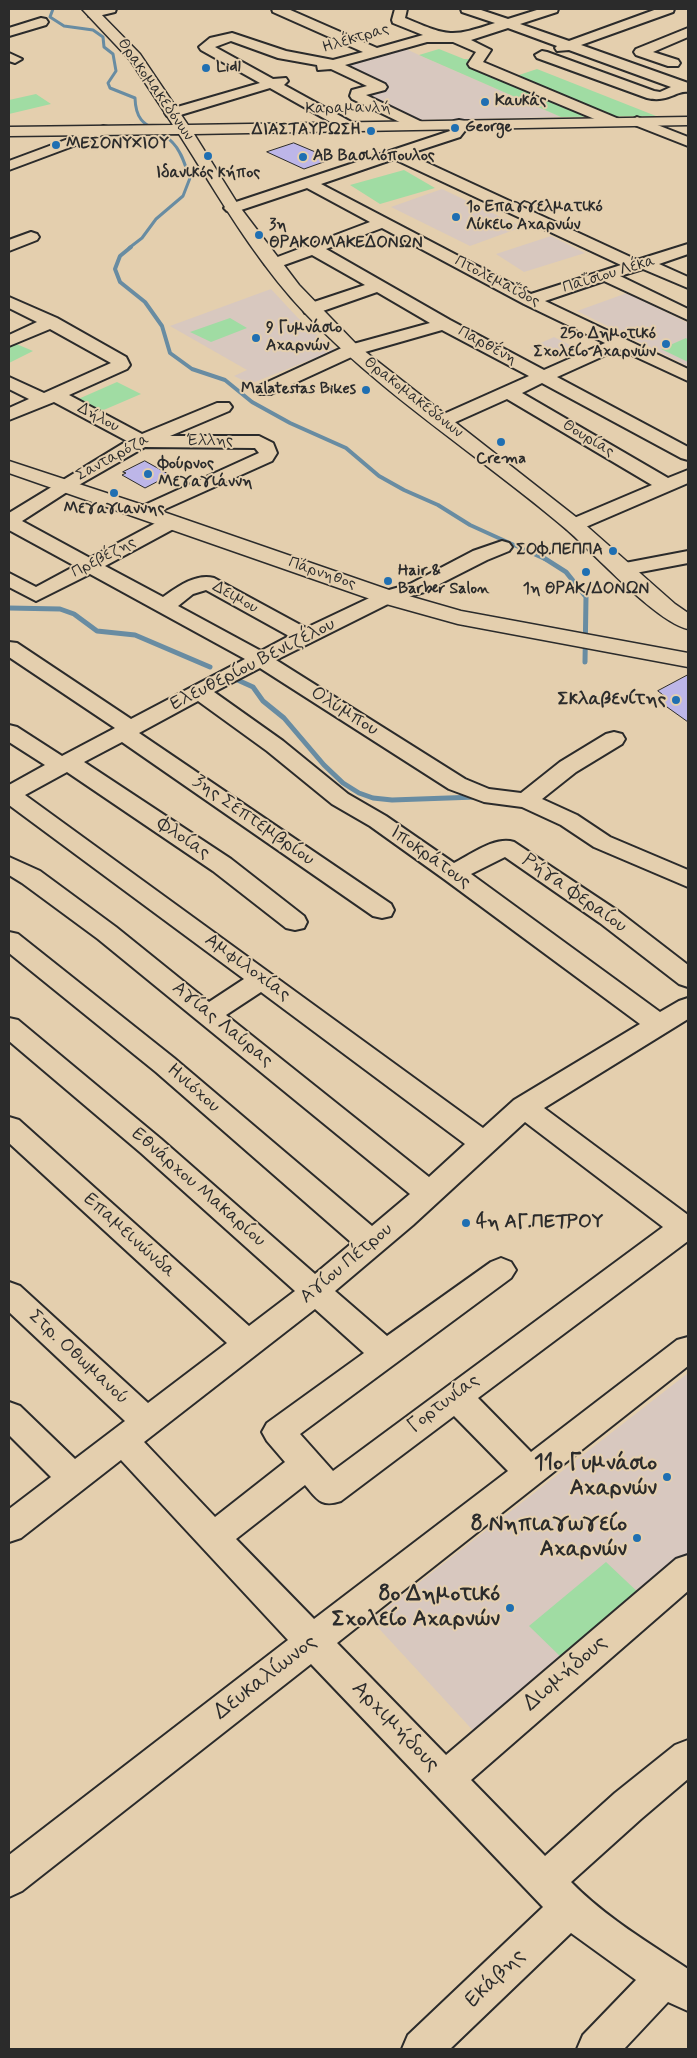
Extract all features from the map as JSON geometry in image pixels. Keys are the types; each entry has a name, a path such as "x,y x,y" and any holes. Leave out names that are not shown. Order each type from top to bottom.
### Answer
{"main road":[{"name":"Θρακομακεδόνων","path":"91,11 135,57 184,129 232,208 273,264 311,309 352,350 574,525 667,609 688,622"},
{"path":"614,122 688,121"},
{"name":"Καραμανλή","path":"9,132 418,125 447,134 499,123 614,122"},
{"path":"418,125 435,132 447,134"},
{"name":"Πάρνηθος","path":"9,468 145,512 387,597 458,617 643,650 688,660"},
{"name":"Θρακομακεδόνων","path":"667,609 672,622 688,638"},
{"name":"Πάρνηθος","path":"643,650 670,648 688,643"}],"street":[{"path":"91,11 110,9"},
{"path":"278,9 373,51"},
{"path":"401,9 398,20 435,35"},
{"path":"467,9 686,87"},
{"name":"Ηλέκτρας","path":"172,113 272,84 373,51 435,35 457,39 552,9"},
{"path":"668,9 570,46 538,53 657,96 686,87"},
{"path":"672,38 648,29 680,16"},
{"path":"9,32 41,22"},
{"path":"687,68 641,52 688,32"},
{"path":"348,126 206,47 208,44 224,38 232,38 294,58 332,64 380,87 357,93 358,96 418,125"},
{"path":"457,39 484,50 474,64 614,122"},
{"path":"570,103 622,84"},
{"path":"637,121 688,142"},
{"path":"9,166 103,130"},
{"path":"232,208 395,154 447,134"},
{"path":"395,154 640,265 688,283"},
{"name":"Πτολεμαΐδος","path":"308,183 530,300 688,376"},
{"path":"273,264 385,222"},
{"path":"9,246 31,237"},
{"name":"Παρθένη","path":"314,249 444,324 688,454"},
{"name":"Παΐσιου Λέκα","path":"530,300 688,250"},
{"path":"606,276 688,315"},
{"path":"311,309 380,286"},
{"path":"9,303 51,322 120,361 121,365 9,415"},
{"path":"9,341 51,322"},
{"path":"265,390 352,350 444,324"},
{"path":"443,420 619,343"},
{"name":"Δήλου","path":"9,382 49,397 141,441"},
{"name":"Θουρίας","path":"508,392 668,486"},
{"name":"Σανταρόζα","path":"9,522 63,486 141,441 223,407"},
{"name":"Έλλης","path":"141,441 259,442 266,447 268,453 145,512"},
{"path":"574,525 688,476"},
{"name":"Ολύμπου","path":"9,522 262,660 457,784 484,795 512,800 526,800 569,820 602,842 688,879"},
{"name":"Πρεβέζης","path":"36,595 172,522"},
{"name":"Ελευθερίου Βενιζέλου","path":"9,794 126,730 306,637 387,597 419,587 476,555 502,547"},
{"path":"629,573 688,557"},
{"path":"629,573 688,567"},
{"path":"9,579 36,595"},
{"name":"Δειμου","path":"164,606 186,590 207,582 306,637"},
{"path":"9,648 126,730"},
{"name":"Ιποκράτους","path":"200,692 275,746 340,799 378,821 453,873 659,1025"},
{"name":"3ης Σεπτεμβρίου","path":"126,730 382,910"},
{"name":"Φλοίας","path":"9,732 64,764 222,865 295,922"},
{"path":"526,800 568,767 614,739"},
{"name":"Αμφιλοχίας","path":"9,794 484,1143"},
{"name":"Ρήγα Φεραίου","path":"453,873 506,847 610,917 688,978"},
{"name":"Αγίας Λαύρας","path":"9,864 31,877 107,933 429,1193"},
{"name":"Ηνιόχου","path":"9,940 165,1065 372,1243"},
{"path":"209,1014 263,979"},
{"name":"Αγίου Πέτρου","path":"9,1528 316,1291 524,1107 688,1007"},
{"name":"Εθνάρχου Μακαρίου","path":"9,1027 150,1146 385,1353"},
{"path":"524,1107 686,1229"},
{"name":"Επαμεινώνδα","path":"13,1138 248,1344"},
{"name":"Γορτυνίας","path":"307,1464 330,1490 454,1396 686,1229"},
{"path":"213,1538 307,1464 278,1432 501,1270"},
{"name":"Στρ. Οθωμανού","path":"9,1294 134,1431"},
{"name":"Δευκαλίωνος","path":"11,1872 313,1641 688,1349"},
{"path":"454,1396 530,1472"},
{"path":"9,1415 74,1479"},
{"name":"Αρχιμήδους","path":"134,1431 213,1538 557,1895 616,1944 677,1984"},
{"name":"Διομήδους","path":"445,1779 688,1570"},
{"name":"Εκάβης","path":"422,2049 557,1895 628,1806 688,1757"},
{"path":"598,2049 677,1984"}],"shaded area":[{"path":"404,48 561,117 413,120 357,94 384,87 339,66"},
{"name":"1ο Επαγγελματικό Λύκειο Αχαρνών","path":"442,189 522,227 470,246 391,207"},
{"path":"551,236 585,253 524,272 496,254"},
{"name":"9 Γυμνάσιο Αχαρνών","path":"271,289 298,318 335,350 250,384 234,376 247,370 170,326"},
{"name":"25ο Δημοτικό Σχολείο Αχαρνών","path":"627,293 688,323 688,366 577,311"},
{"path":"554,337 574,347 550,359 530,348"},
{"name":"8ο Δημοτικό Σχολείο Αχαρνών","path":"688,1373 688,1561 479,1737 371,1620"}],"green space":[{"path":"439,49 464,59 473,59 516,76 537,69 656,116 561,117 419,55"},
{"path":"36,94 51,104 9,114 9,100"},
{"path":"404,170 435,188 380,204 350,185"},
{"path":"230,318 247,328 211,342 190,332"},
{"path":"686,338 688,340 688,362 661,349"},
{"path":"14,343 33,351 9,363 9,345"},
{"path":"117,382 141,394 99,412 76,400"},
{"path":"606,1562 642,1596 565,1661 529,1626"}],"building":[{"name":"ΑΒ Βασιλόπουλος","path":"294,143 332,159 304,169 267,152"},
{"name":"Φούρνος Μεγαγιάννη","path":"145,461 170,475 145,488 122,475 126,473 123,472"},
{"name":"Σκλαβενίτης","path":"688,675 688,722 660,702 667,698 658,691"}],"waterway":[{"path":"53,9 50,17 64,26 93,30 103,37 104,47 113,54 116,71 108,83 110,88 135,98 136,109 143,122 167,137 176,147 190,178 183,196 156,219 142,238 129,248"},
{"path":"131,247 120,256 115,269 120,282 145,302 162,326 170,353 192,369 225,380 252,402 290,423 346,448 379,476 404,490 438,505 470,525 547,560"},
{"path":"544,558 566,572 586,597 585,662"},
{"path":"9,608 60,609 74,614 97,631 135,635 210,667"},
{"path":"231,677 253,687 263,701 284,718 324,765 343,783 359,793 373,798 392,800 476,797"}],"place":[{"name":"Lidl","path":"206,68"},
{"name":"Καυκάς","path":"485,102"},
{"name":"George","path":"455,128"},
{"name":"ΔΙΑΣΤΑΥΡΩΣΗ","path":"371,131"},
{"name":"ΜΕΣΟΝΥΧΙΟΥ","path":"56,145"},
{"name":"Ιδανικός κήπος","path":"208,156"},
{"name":"ΑΒ Βασιλόπουλος","path":"303,157"},
{"name":"1ο Επαγγελματικό Λύκειο Αχαρνών","path":"456,217"},
{"name":"3η ΘΡΑΚΟΜΑΚΕΔΟΝΩΝ","path":"259,235"},
{"name":"9 Γυμνάσιο Αχαρνών","path":"256,338"},
{"name":"25ο Δημοτικό Σχολείο Αχαρνών","path":"666,344"},
{"name":"Malatestas Bikes","path":"366,390"},
{"name":"Crema","path":"501,442"},
{"name":"Φούρνος Μεγαγιάννη","path":"148,474"},
{"name":"Μεγαγιαννης","path":"114,493"},
{"name":"ΣΟΦ.ΠΕΠΠΑ","path":"613,551"},
{"name":"1η ΘΡΑΚ/ΔΟΝΩΝ","path":"586,572"},
{"name":"Hair & Barber Salon","path":"388,581"},
{"name":"Σκλαβενίτης","path":"676,700"},
{"name":"4η ΑΓ.ΠΕΤΡΟΥ","path":"466,1223"},
{"name":"11ο Γυμνάσιο Αχαρνών","path":"667,1477"},
{"name":"8 Νηπιαγωγείο Αχαρνών","path":"637,1538"},
{"name":"8ο Δημοτικό Σχολείο Αχαρνών","path":"510,1608"}]}
